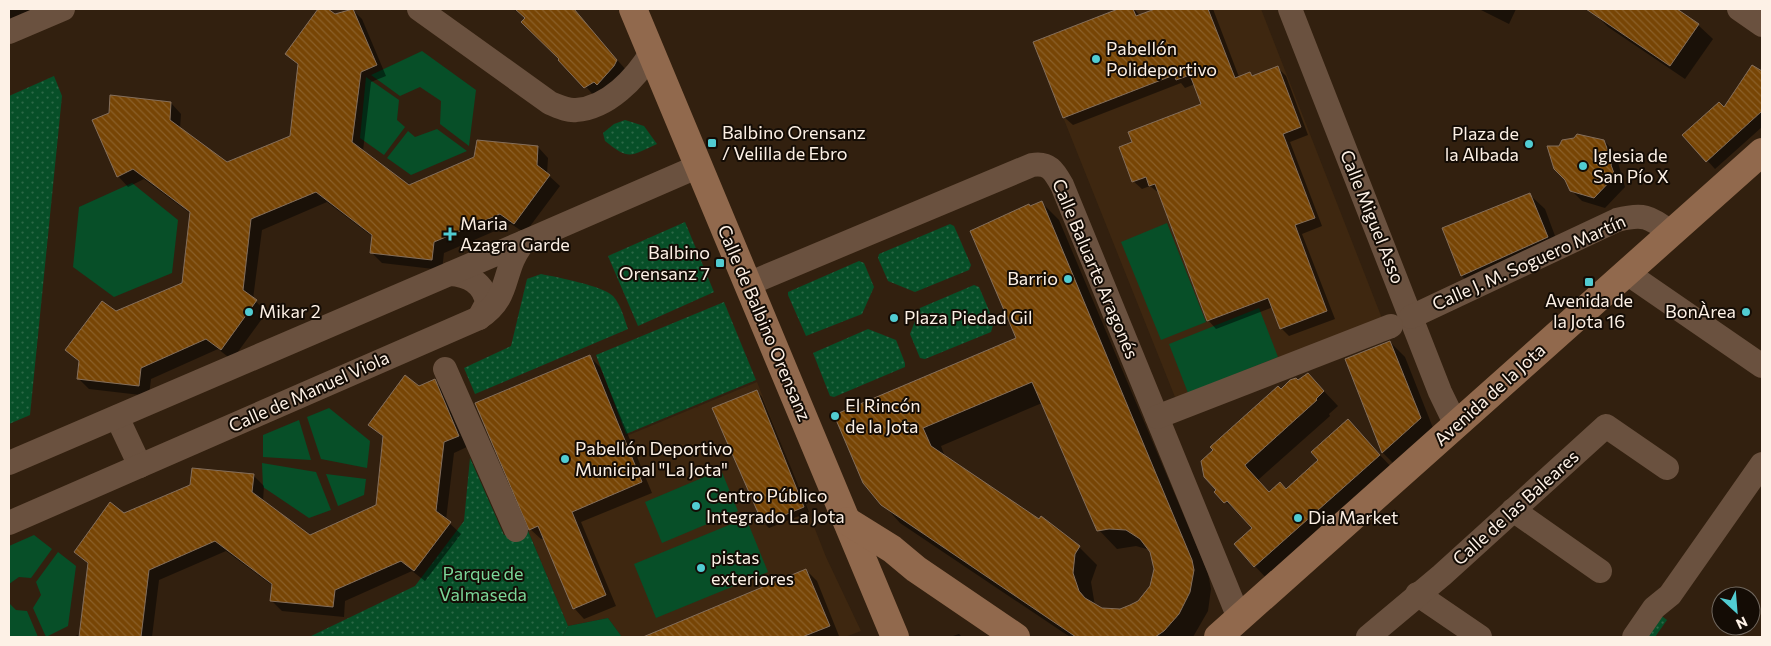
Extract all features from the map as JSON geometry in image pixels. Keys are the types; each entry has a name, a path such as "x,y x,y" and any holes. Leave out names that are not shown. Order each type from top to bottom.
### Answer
{"street":[{"path":"9,32 63,9"},
{"path":"419,9 550,103 565,109 575,110 602,103 639,73 651,53"},
{"name":"Calle de Balbino Orensanz","path":"633,9 895,637"},
{"name":"Calle Miguel Asso","path":"1290,9 1401,321 1456,425"},
{"path":"1739,9 1762,25"},
{"name":"Avenida de la Jota","path":"1218,637 1762,152"},
{"name":"Calle Baluarte Aragonés","path":"748,284 1023,169 1042,164 1049,166 1062,185 1239,618"},
{"path":"9,463 699,166"},
{"name":"Calle J. M. Soguero Martín","path":"1157,417 1401,321 1617,220 1638,215 1646,216 1672,233"},
{"name":"Calle de Manuel Viola","path":"9,523 479,318 492,310 499,301 511,262 524,242"},
{"path":"1627,273 1762,366"},
{"path":"450,274 472,278 483,290 487,303 479,318"},
{"path":"445,369 516,530"},
{"path":"117,417 140,466"},
{"name":"Calle de las Baleares","path":"1368,637 1442,575 1606,426 1668,468"},
{"path":"1634,637 1654,608 1670,595 1762,464"},
{"path":"1513,510 1600,571"},
{"path":"847,522 892,548 916,569 1016,637"},
{"path":"872,582 897,570 916,569"},
{"path":"1417,594 1480,637"}],"shaded area":[{"path":"1118,9 1261,9 1383,321 1177,402 1033,42"},
{"name":"Centro Público Integrado La Jota","path":"757,382 826,557 861,631 845,637 622,637 608,618 568,626 528,530 642,482 624,437"}],"green space":[{"path":"422,51 476,90 469,146 440,124 441,101 420,87 400,96 371,75"},
{"path":"54,76 62,96 30,415 9,424 9,96"},
{"path":"366,77 399,100 397,120 405,127 384,155 360,138"},
{"path":"625,120 644,126 657,144 635,154 625,154 605,141 603,133 614,124"},
{"path":"437,129 467,151 411,175 387,158 408,131 415,137"},
{"path":"132,183 178,220 172,273 114,297 73,267 79,207"},
{"path":"685,222 714,292 638,326 608,256"},
{"path":"1167,223 1206,322 1161,340 1121,242"},
{"path":"950,224 954,226 971,265 969,270 915,292 888,281 878,258 879,254"},
{"path":"859,261 864,263 874,287 862,314 806,336 788,292"},
{"path":"541,274 579,282 608,292 618,303 628,329 475,394 464,368 511,346 527,279"},
{"path":"974,285 979,287 994,322 991,332 925,359 920,358 910,334 920,308"},
{"path":"724,302 756,380 626,434 596,355"},
{"path":"1259,308 1278,357 1188,393 1169,344"},
{"path":"868,329 896,340 905,367 834,397 830,396 813,353"},
{"path":"329,408 370,441 367,468 321,459 307,417"},
{"path":"299,420 311,460 263,457 263,435"},
{"name":"Parque de Valmaseda","path":"470,458 504,535 526,526 568,626 563,636 309,637 415,586 464,521"},
{"path":"262,463 316,472 331,510 309,518 263,487"},
{"path":"721,470 738,511 662,543 645,502"},
{"path":"326,474 366,479 364,495 338,506"},
{"name":"pistas exteriores","path":"746,518 768,572 656,618 634,564"},
{"path":"34,535 52,549 31,578 19,577 9,584 9,546"},
{"path":"58,552 76,566 68,626 46,637 33,608 41,595 36,582"},
{"path":"9,603 16,610 27,611 38,637 9,637"},
{"path":"1659,614 1667,620 1655,637 1642,637"},
{"path":"608,618 622,637 563,636 568,626"}],"building":[{"path":"318,9 328,9 335,14 353,9 377,65 361,72 352,142 409,185 474,157 477,140 538,146 537,165 550,175 514,224 500,214 434,242 432,260 370,253 372,235 316,192 251,219 243,290 257,300 221,350 206,339 141,368 139,386 77,379 79,361 65,350 102,301 116,311 182,283 190,212 133,169 117,177 92,120 109,113 110,95 171,102 170,120 227,162 290,136 298,64 285,54"},
{"path":"515,9 574,9 617,60 614,66 597,85 594,82 584,88 559,59 521,22 525,18"},
{"path":"1118,9 1133,9 1136,16 1155,9 1208,9 1235,78 1250,72 1252,76 1278,66 1301,127 1283,134 1315,218 1295,225 1327,311 1280,329 1268,298 1207,321 1155,184 1149,186 1146,177 1132,182 1119,147 1132,142 1128,132 1201,104 1190,75 1176,80 1174,75 1063,118 1033,42"},
{"path":"1586,9 1677,9 1699,24 1670,66"},
{"path":"1752,65 1762,71 1762,111 1706,162 1682,135 1719,102 1724,107"},
{"name":"Iglesia de San Pío X","path":"1577,134 1604,140 1612,162 1611,165 1615,176 1594,198 1570,191 1565,180 1554,169 1547,146 1559,146 1562,140 1574,138"},
{"path":"1530,193 1548,237 1461,276 1442,228"},
{"path":"1042,201 1192,560 1194,570 1190,592 1179,614 1164,631 1155,637 1076,637 881,505 863,483 834,415 1016,338 970,231 1029,204 1030,206","holes":["1032,382 1097,531 1109,529 1126,530 1140,539 1150,552 1154,569 1150,586 1138,601 1120,609 1102,608 1085,598 1079,591 1073,573 1075,554 1080,546 1041,516 1039,519 931,446 923,428"]},
{"path":"1390,341 1421,418 1382,453 1345,359"},
{"name":"Pabellón Deportivo Municipal \"La Jota\"","path":"590,355 642,482 572,512 606,595 573,609 538,526 529,530 475,403"},
{"path":"1308,373 1324,391 1317,400 1245,465 1247,468 1269,492 1280,482 1286,489 1318,460 1311,452 1348,419 1380,455 1254,567 1234,544 1252,528 1227,501 1224,503 1214,492 1216,490 1204,477 1201,461 1213,450 1210,447 1278,386 1281,389 1290,380 1296,378 1298,380"},
{"path":"405,375 419,386 435,379 459,436 444,442 436,511 451,522 414,571 401,561 335,590 333,607 270,601 272,584 215,541 149,570 141,637 79,637 88,563 74,552 110,502 124,513 190,485 192,468 254,474 252,492 310,535 376,505 383,436 368,425"},
{"path":"757,390 804,507 763,524 712,408"},
{"path":"806,569 830,626 802,637 643,637"}],"place":[{"name":"Pabellón Polideportivo","path":"1096,59"},
{"name":"Balbino Orensanz / Velilla de Ebro","path":"712,143"},
{"name":"Plaza de la Albada","path":"1529,144"},
{"name":"Iglesia de San Pío X","path":"1583,166"},
{"name":"Maria Azagra Garde","path":"450,234"},
{"name":"Balbino Orensanz 7","path":"720,263"},
{"name":"Barrio","path":"1068,279"},
{"name":"Avenida de la Jota 16","path":"1589,282"},
{"name":"Mikar 2","path":"249,312"},
{"name":"BonÀrea","path":"1746,312"},
{"name":"Plaza Piedad Gil","path":"894,318"},
{"name":"El Rincón de la Jota","path":"835,416"},
{"name":"Pabellón Deportivo Municipal \"La Jota\"","path":"565,459"},
{"name":"Centro Público Integrado La Jota","path":"696,506"},
{"name":"Dia Market","path":"1298,518"},
{"name":"pistas exteriores","path":"701,568"}]}
